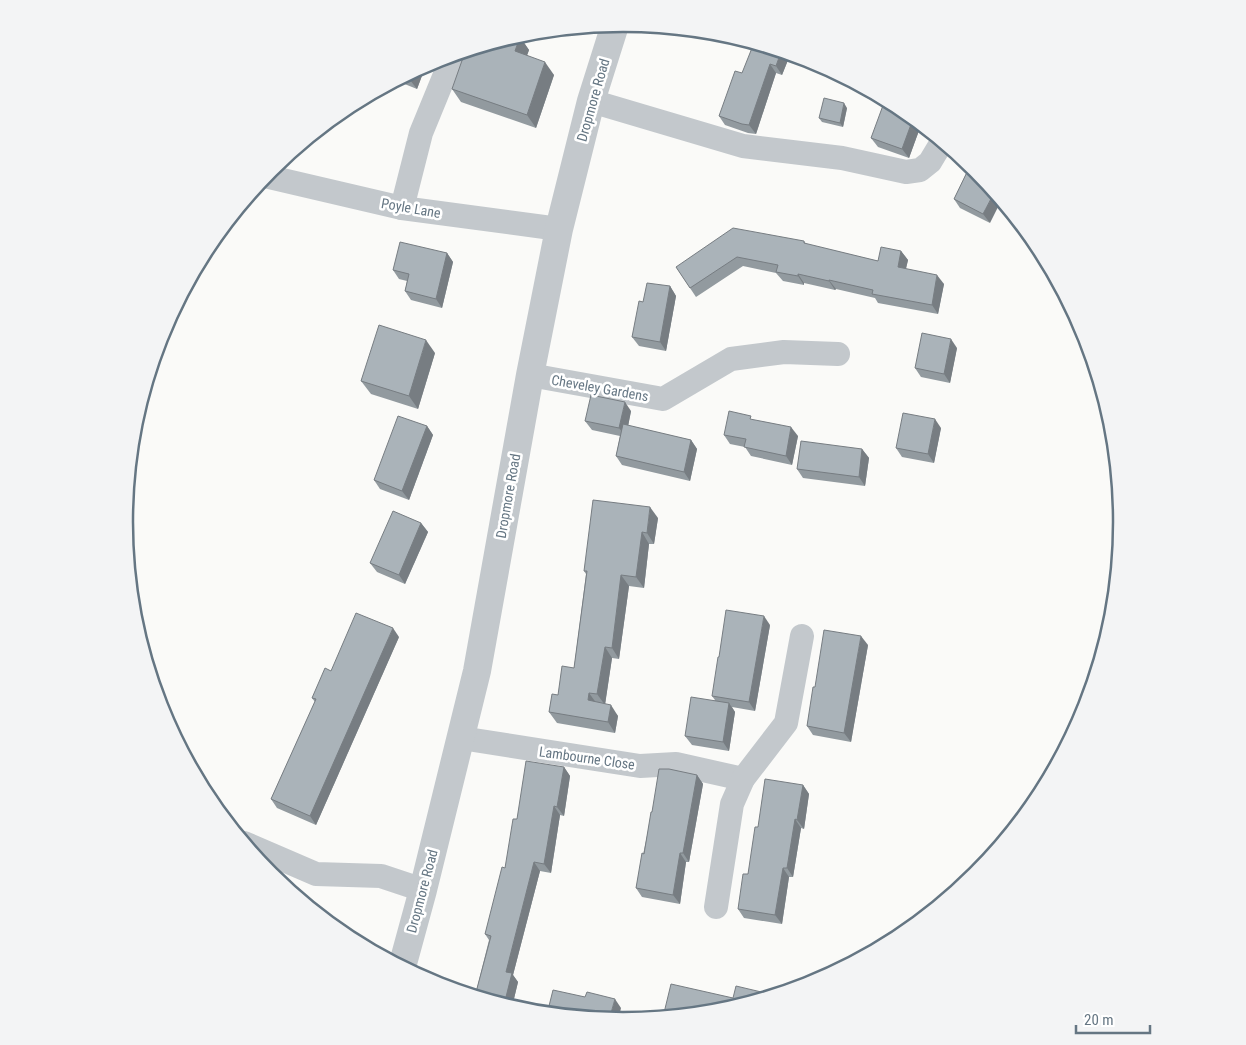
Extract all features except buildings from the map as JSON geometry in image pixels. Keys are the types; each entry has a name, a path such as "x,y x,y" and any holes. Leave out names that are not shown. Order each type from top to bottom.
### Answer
{"street":[{"name":"Dropmore Road","path":"404,961 477,671 530,375 559,229 591,101 613,33"},
{"path":"402,208 421,133 449,65"},
{"path":"591,101 743,146 842,158 906,172 920,170 930,162 938,148"},
{"name":"Poyle Lane","path":"275,178 402,208 559,229"},
{"name":"Cheveley Gardens","path":"530,375 663,399 731,359 784,352 838,354"},
{"path":"716,907 732,804 743,779 786,723 802,636"},
{"name":"Lambourne Close","path":"461,738 640,766 676,764 743,779"},
{"path":"256,848 316,874 381,876 423,890"}]}
